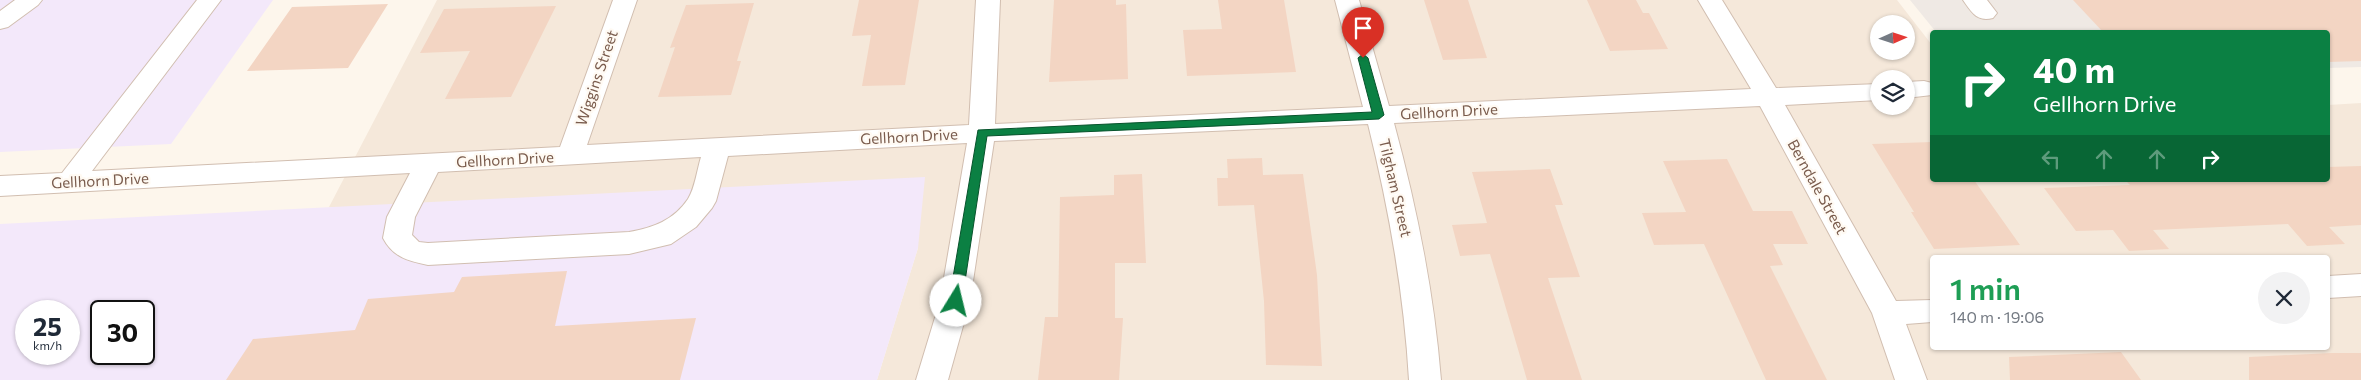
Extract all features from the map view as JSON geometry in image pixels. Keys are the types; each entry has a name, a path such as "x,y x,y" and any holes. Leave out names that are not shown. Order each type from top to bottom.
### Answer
{"street":[{"path":"0,22 30,0"},
{"path":"69,183 209,0"},
{"name":"Wiggins Street","path":"570,156 625,0"},
{"path":"932,380 956,301 982,133 988,0"},
{"name":"Tilgham Street","path":"1347,0 1379,115 1406,229 1424,346 1425,380"},
{"name":"Berndale Street","path":"1710,0 1768,97 1887,314 1911,380"},
{"name":"Gellhorn Drive","path":"0,186 982,133 1870,92"},
{"path":"428,164 401,217 398,238 411,251 428,254 629,243 661,237 686,220 702,201 717,148"},
{"path":"2330,287 2361,285"},
{"path":"1887,314 1930,311"}],"shaded area":[{"path":"0,0 273,0 171,144 0,152"},
{"path":"437,0 1897,0 1909,15 1870,15 1870,60 1915,60 1915,23 1930,42 1930,182 2330,182 2330,105 2361,103 2361,380 877,380 918,248 329,207"},
{"path":"1910,0 2361,0 2361,67 2330,68 2330,30 1934,30"},
{"path":"925,177 918,248 877,380 0,380 0,224"}],"building":[{"path":"859,0 919,0 905,85 862,86 871,35 852,36"},
{"path":"1054,0 1116,0 1116,5 1126,4 1128,79 1049,82"},
{"path":"1218,0 1284,0 1296,72 1187,76 1183,30 1222,29"},
{"path":"1424,0 1468,0 1487,58 1443,60"},
{"path":"1587,0 1636,0 1643,13 1649,13 1668,49 1610,51"},
{"path":"2073,0 2361,0 2361,61 2330,62 2330,30 2101,30"},
{"path":"754,3 737,61 741,61 731,95 658,97 675,47 670,48 686,5"},
{"path":"388,4 348,68 247,71 292,7"},
{"path":"556,6 511,97 445,99 470,51 420,53 444,9"},
{"path":"1930,142 1930,182 1975,182 2020,245 1934,249 1911,212 1914,212 1872,144"},
{"path":"1262,158 1263,175 1303,174 1317,275 1322,366 1266,365 1264,301 1254,205 1218,206 1217,178 1228,178 1227,159"},
{"path":"1727,159 1753,211 1792,211 1808,244 1773,244 1783,265 1770,266 1827,380 1766,380 1704,244 1654,245 1642,213 1686,212 1663,161"},
{"path":"2361,166 2361,225 2329,227 2345,244 2307,246 2288,224 2153,230 2169,249 2129,251 2113,230 2076,231 2044,188 2130,185 2127,182 2330,182 2330,167"},
{"path":"1550,169 1563,205 1555,205 1580,277 1548,278 1582,380 1527,380 1490,254 1460,256 1452,225 1487,223 1472,172"},
{"path":"1142,174 1146,263 1115,263 1115,318 1123,318 1119,380 1038,380 1045,317 1058,317 1060,197 1114,195 1114,175"},
{"path":"567,271 555,326 696,318 680,380 226,380 253,339 355,330 368,299 454,292 462,277"},
{"path":"2121,352 2141,380 2010,380 2009,357"},
{"path":"2361,353 2361,380 2249,380 2249,357"}],"route":[{"path":"956,301 982,133 1379,115 1363,58"}]}
